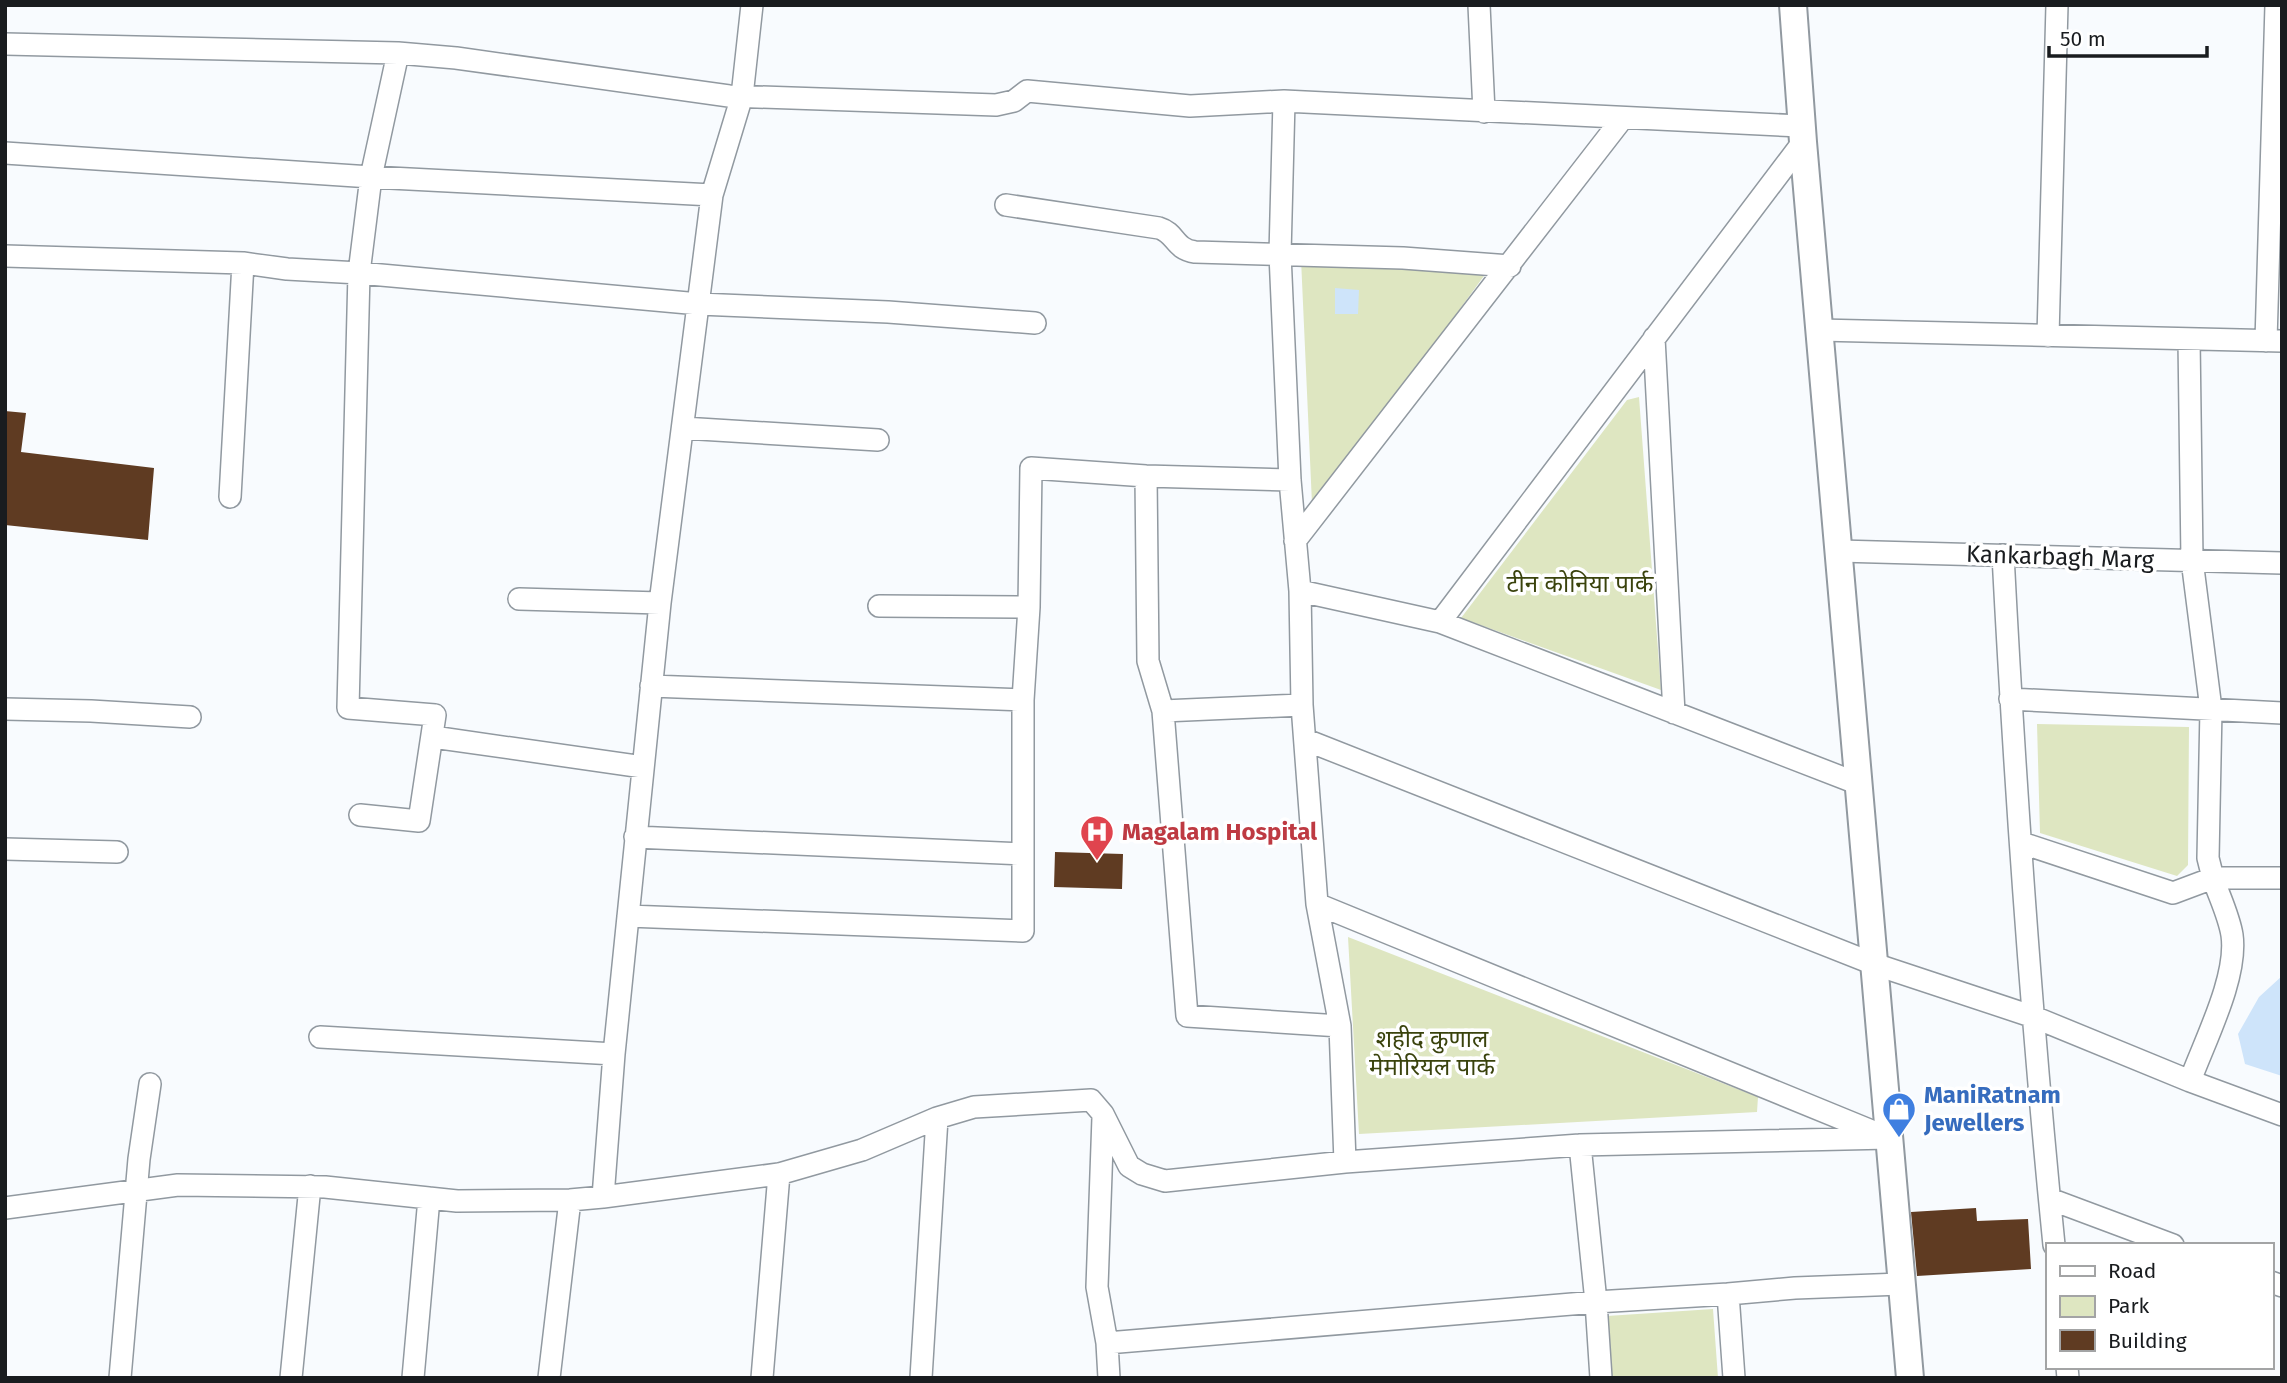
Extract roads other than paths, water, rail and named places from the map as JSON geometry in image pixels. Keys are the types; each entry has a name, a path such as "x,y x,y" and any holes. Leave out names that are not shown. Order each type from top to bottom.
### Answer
{"street":[{"path":"603,1197 614,1054 660,603 712,194 742,96 752,5"},
{"path":"1479,5 1484,112"},
{"path":"1793,5 1910,1378"},
{"path":"2048,336 2057,5"},
{"path":"1819,330 2274,341 2276,5"},
{"path":"5,44 398,53 456,58 742,96 996,105 1014,100 1027,91 1190,106 1284,101 1622,119 1802,134"},
{"path":"360,815 419,821 435,715 348,708 359,273 371,177 398,53"},
{"path":"1284,101 1280,254 1290,480 1300,591 1302,705 1317,904 1340,1026 1345,1162"},
{"path":"1295,541 1622,119"},
{"path":"1440,622 1654,338 1802,134"},
{"path":"5,153 371,177 712,194"},
{"path":"1006,205 1167,230 1185,251 1403,258 1510,266"},
{"path":"5,256 243,263 699,304 888,312 1035,323"},
{"path":"230,497 243,263"},
{"path":"1654,338 1674,713"},
{"path":"2189,339 2192,560 2211,709 2208,858 2232,932 2232,964 2226,987 2190,1081"},
{"path":"683,428 878,440"},
{"path":"628,916 1023,931 1023,700 1029,607 1031,468 1146,477 1290,480"},
{"path":"1146,477 1148,661 1163,710 1187,1016 1340,1026"},
{"name":"Kankarbagh Marg","path":"1839,551 2282,563"},
{"path":"2003,555 2010,699 2054,1243"},
{"path":"1300,591 1440,622 1859,784"},
{"path":"519,599 660,603"},
{"path":"879,606 1029,607"},
{"path":"651,686 1023,700"},
{"path":"2010,699 2282,713"},
{"path":"1163,710 1302,705"},
{"path":"5,709 91,710 190,716"},
{"path":"433,737 643,767"},
{"path":"1306,740 1874,964 2034,1017 2190,1081 2282,1115"},
{"path":"635,837 1023,854"},
{"path":"2022,843 2173,893 2213,878 2282,878"},
{"path":"5,849 117,852"},
{"path":"1317,904 1889,1138"},
{"path":"320,1037 614,1054"},
{"path":"120,1378 139,1159 150,1084"},
{"path":"5,1208 178,1185 310,1186 457,1201 603,1197 779,1174 862,1150 937,1118 974,1107 1091,1100 1103,1114 1129,1166 1142,1174 1165,1181 1345,1162 1580,1145 1889,1138"},
{"path":"1103,1114 1097,1287 1107,1343 1109,1378"},
{"path":"921,1378 937,1118"},
{"path":"1580,1145 1601,1378"},
{"path":"762,1378 779,1174"},
{"path":"291,1378 310,1186"},
{"path":"413,1378 429,1198"},
{"path":"2050,1199 2168,1243"},
{"path":"549,1378 570,1200"},
{"path":"1107,1343 1596,1302 1795,1288 1902,1284"},
{"path":"1728,1294 1734,1378"}],"water":[{"path":"1335,288 1359,290 1358,314 1335,314"},
{"path":"2282,976 2282,1076 2245,1064 2238,1034 2259,997"}],"place":[{"name":"Magalam Hospital","path":"1097,862"},
{"name":"ManiRatnam Jewellers","path":"1899,1139"}],"park label":[{"name":"टीन कोनिया पार्क","path":"1580,584"},
{"name":"शहीद कुणाल मेमोरियल पार्क","path":"1432,1053"}]}
